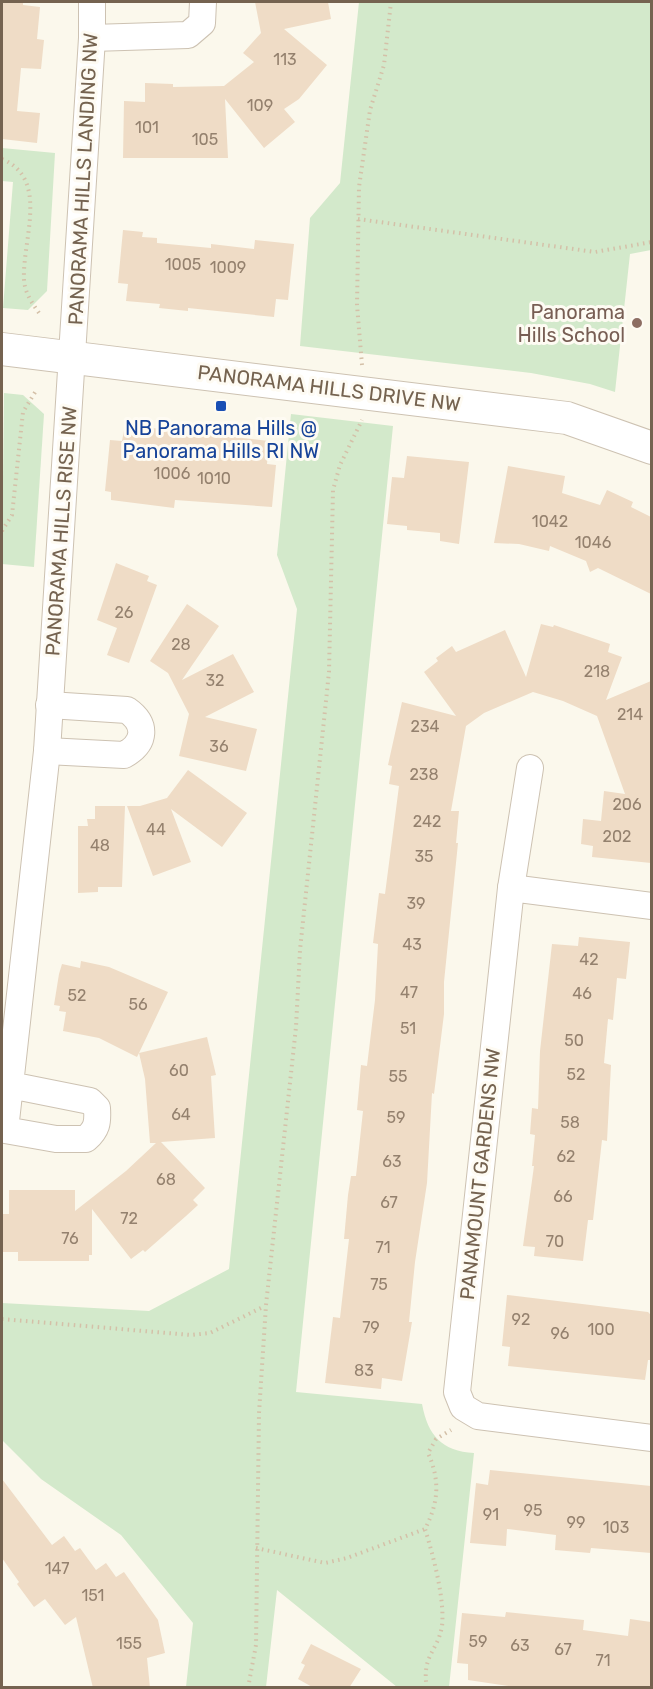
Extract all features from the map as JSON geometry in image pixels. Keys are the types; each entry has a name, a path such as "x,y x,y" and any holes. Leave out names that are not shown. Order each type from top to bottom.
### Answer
{"street":[{"name":"PANORAMA HILLS LANDING NW","path":"72,357 92,38 92,2"},
{"path":"92,38 189,35 202,23 202,2"},
{"name":"PANORAMA HILLS DRIVE NW","path":"2,349 567,418 651,448"},
{"name":"PANORAMA HILLS RISE NW","path":"10,1085 47,751 72,357"},
{"path":"47,751 124,755 135,749 142,739 143,726 136,716 127,710 49,705"},
{"name":"PANAMOUNT GARDENS NW","path":"478,1416 463,1407 457,1392 511,888 530,768"},
{"path":"511,888 651,906"},
{"path":"478,1416 651,1438"}],"path":[{"path":"362,361 357,305 359,187 370,110 384,65 391,2"},
{"path":"2,159 20,169 28,183 29,220 24,281 28,298 39,313"},
{"path":"358,219 595,252 651,242"},
{"path":"2,531 12,515 23,412 37,389"},
{"path":"248,1688 256,1645 256,1548 266,1305 296,1027 300,950 329,672 333,490 340,465 364,416"},
{"path":"2,1319 191,1335 210,1333 266,1305"},
{"path":"256,1548 325,1563 347,1558 425,1528 434,1512 438,1495 435,1470 428,1453 436,1438 478,1416"},
{"path":"425,1528 442,1617 441,1629 424,1669 427,1688"}],"green space":[{"path":"359,2 651,2 651,250 630,254 615,392 590,384 531,373 300,346 310,218 340,183"},
{"path":"2,148 55,153 47,291 28,310 3,308 13,182 2,181"},
{"path":"4,393 23,395 44,414 34,567 2,564"},
{"path":"291,414 393,426 296,1392 422,1404 428,1425 438,1440 453,1449 474,1453 449,1687 397,1687 277,1590 266,1687 186,1687 193,1623 121,1535 41,1479 2,1440 2,1303 149,1311 229,1269 297,609 277,555"}],"building":[{"path":"2,2 23,2 23,5 40,7 37,39 44,40 41,69 21,68 17,111 40,113 37,143 2,139"},
{"path":"255,2 328,2 331,19 284,29 327,65 299,99 284,109 295,122 264,148 225,99 228,158 123,158 124,101 145,102 145,83 173,84 173,87 224,86 254,62 243,53 261,33"},
{"path":"123,230 143,232 142,237 157,238 157,243 211,248 211,244 254,249 255,240 294,244 288,300 276,299 274,317 188,308 188,311 159,308 160,304 126,301 128,284 118,283"},
{"path":"125,425 269,441 267,464 276,465 272,507 175,500 174,508 111,500 111,492 105,491 110,440 122,441"},
{"path":"407,456 469,462 459,544 440,541 440,533 407,530 407,526 387,524 392,477 404,478"},
{"path":"508,466 565,476 562,493 600,505 607,490 633,502 631,507 651,517 651,594 598,568 590,572 586,561 550,546 549,551 519,544 494,543"},
{"path":"116,563 149,576 147,581 157,585 129,663 107,655 117,628 97,620"},
{"path":"187,604 219,626 182,680 233,654 254,692 205,717 257,729 246,771 179,756 189,714 168,673 150,661"},
{"path":"541,624 553,627 554,625 610,644 608,652 622,657 606,700 651,681 651,863 592,857 593,846 581,844 583,819 601,821 604,791 625,794 597,716 563,701 533,692 484,713 466,726 451,811 459,811 456,843 458,843 444,982 444,1014 434,1094 432,1093 427,1183 409,1322 412,1322 402,1381 382,1378 381,1389 325,1383 333,1317 340,1318 349,1239 344,1239 348,1195 351,1176 356,1176 363,1111 357,1110 361,1065 367,1066 375,1000 378,944 373,943 379,893 385,894 399,786 389,784 392,766 388,765 402,702 456,716 424,672 438,661 436,658 452,646 456,652 505,630 526,677"},
{"path":"188,770 247,813 222,847 171,809 191,862 153,876 127,806 140,806 167,798"},
{"path":"95,806 125,806 122,887 98,887 98,892 78,893 78,826 88,826 87,819 95,819"},
{"path":"579,937 630,942 626,979 617,978 613,1020 608,1019 604,1063 611,1065 607,1141 602,1140 593,1220 588,1220 583,1261 534,1256 535,1247 523,1246 534,1166 532,1166 535,1135 530,1134 532,1108 538,1109 540,1051 552,944 578,946"},
{"path":"81,961 109,967 168,992 137,1057 99,1038 63,1031 66,1012 59,1011 60,1006 54,1005 59,974 62,964 80,968"},
{"path":"207,1037 216,1075 211,1076 215,1138 161,1142 205,1188 193,1200 198,1205 145,1252 143,1250 131,1259 92,1209 92,1255 89,1255 89,1261 18,1261 18,1252 2,1252 2,1214 9,1214 9,1190 75,1190 75,1211 126,1171 156,1143 150,1143 145,1079 139,1053"},
{"path":"507,1295 648,1312 651,1315 651,1360 648,1360 645,1380 508,1366 510,1347 502,1346"},
{"path":"490,1470 651,1486 651,1553 591,1548 590,1553 555,1550 556,1535 507,1529 506,1546 470,1543 476,1483 488,1485"},
{"path":"2,1479 52,1545 64,1536 75,1551 80,1548 96,1570 106,1563 116,1577 124,1572 158,1620 165,1653 147,1658 150,1688 93,1688 76,1617 65,1625 45,1599 34,1607 17,1584 19,1582 2,1558"},
{"path":"506,1612 584,1620 583,1630 628,1636 630,1619 651,1622 651,1688 522,1688 468,1680 468,1664 457,1663 462,1613 505,1617"},
{"path":"311,1644 361,1669 349,1688 314,1688 298,1679 305,1665 301,1663"}],"place":[{"name":"Panorama Hills School","path":"637,323"},
{"name":"NB Panorama Hills @ Panorama Hills RI NW","path":"221,406"}]}
